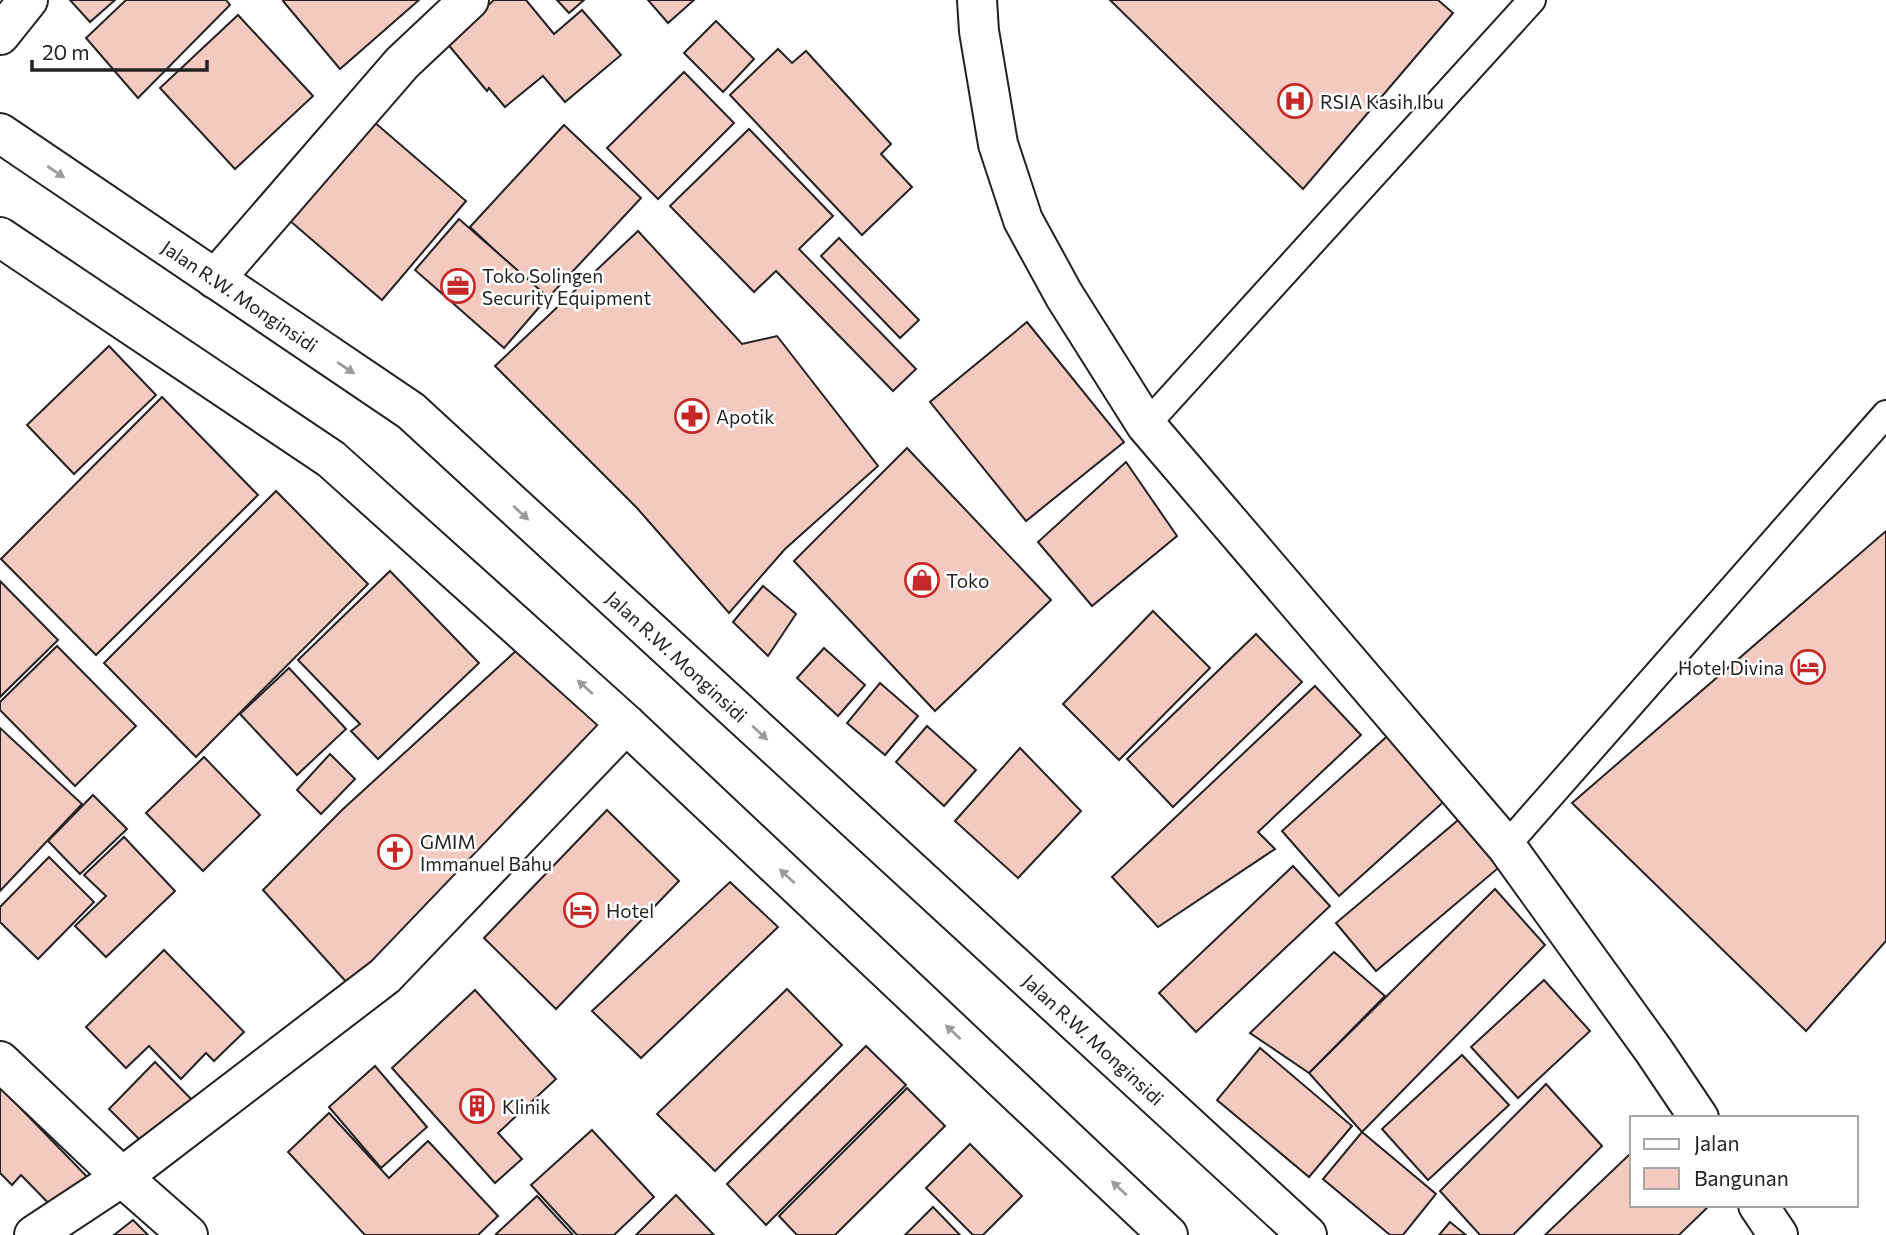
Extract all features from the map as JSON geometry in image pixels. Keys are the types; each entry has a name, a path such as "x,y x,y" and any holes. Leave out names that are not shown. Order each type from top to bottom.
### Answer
{"main road":[{"path":"0,34 28,0"},
{"path":"215,279 402,63 469,0"},
{"path":"977,0 979,31 998,144 1023,220 1064,295 1146,425 1506,846 1698,1116"},
{"name":"Jalan R.W. Monginsidi","path":"0,133 411,411 1307,1235"},
{"path":"0,237 331,459 626,724 1168,1235"},
{"path":"34,1235 122,1177 385,976 626,724"},
{"path":"0,1061 122,1177 188,1235"},
{"path":"1759,1207 1778,1235"}],"lane":[{"path":"1146,425 1532,0"},
{"path":"1506,846 1886,414"}],"building":[{"path":"70,0 115,0 90,22"},
{"path":"126,0 226,0 230,5 138,98 86,38"},
{"path":"419,0 340,69 283,1"},
{"path":"494,0 526,0 554,34 582,10 621,55 565,102 543,76 505,107 489,88 487,91 446,42"},
{"path":"557,0 584,0 569,13"},
{"path":"648,0 694,0 668,23"},
{"name":"RSIA Kasih Ibu","path":"1110,0 1438,0 1453,13 1303,189"},
{"path":"238,15 313,96 235,169 160,88"},
{"path":"716,21 754,59 723,92 684,53"},
{"path":"778,49 792,63 806,51 891,144 881,154 912,187 862,235 730,95"},
{"path":"684,72 734,123 658,199 607,148"},
{"path":"366,115 466,201 382,300 282,214"},
{"path":"564,125 641,198 547,299 470,227"},
{"path":"749,129 833,216 799,249 916,369 893,391 776,271 754,292 670,206"},
{"path":"459,219 548,297 504,348 415,270"},
{"name":"Apotik","path":"638,231 742,344 777,336 878,466 785,549 729,613 637,508 495,366"},
{"path":"839,238 919,320 900,338 821,256"},
{"path":"1027,322 1124,442 1026,521 930,402"},
{"path":"109,346 156,395 74,474 27,425"},
{"path":"162,397 258,495 96,655 1,559"},
{"name":"Toko","path":"907,448 1051,600 935,711 794,561"},
{"name":"Toko","path":"1126,462 1177,536 1092,606 1038,542"},
{"path":"276,491 368,584 196,757 104,663"},
{"name":"Hotel Divina","path":"1886,531 1886,941 1806,1031 1572,803"},
{"path":"390,571 479,663 378,759 351,731 360,724 298,660"},
{"path":"0,581 58,640 0,697"},
{"path":"763,586 796,614 768,656 733,622"},
{"path":"1153,611 1210,668 1119,760 1063,704"},
{"path":"1256,634 1302,682 1173,807 1127,759"},
{"path":"57,646 136,726 75,786 0,710 0,702"},
{"path":"824,648 865,685 838,716 797,678"},
{"name":"GMIM Immanuel Bahu","path":"517,650 626,724 349,985 263,890 342,810"},
{"path":"289,668 346,729 297,775 240,714"},
{"path":"880,683 918,716 885,755 847,723"},
{"path":"1315,686 1361,735 1258,832 1275,849 1158,927 1112,877"},
{"path":"927,726 976,770 944,806 896,762"},
{"path":"0,728 82,804 0,891"},
{"path":"1393,731 1450,796 1339,896 1282,831"},
{"path":"1020,748 1081,811 1018,878 955,821"},
{"path":"330,754 355,779 321,814 297,790"},
{"path":"204,757 260,815 203,871 146,813"},
{"path":"93,795 127,829 80,874 48,841"},
{"name":"Hotel","path":"607,810 679,881 556,1009 484,938"},
{"path":"1463,816 1503,864 1376,971 1336,923"},
{"path":"124,837 175,891 106,957 75,926 106,896 84,875"},
{"path":"49,857 94,902 38,959 0,922 0,907"},
{"path":"1293,866 1330,906 1196,1032 1159,993"},
{"path":"730,882 778,927 641,1058 592,1011"},
{"path":"1495,889 1545,945 1362,1132 1309,1073"},
{"path":"164,950 244,1032 214,1061 206,1053 181,1079 149,1046 126,1068 86,1027"},
{"path":"1334,952 1385,996 1309,1073 1250,1033"},
{"path":"1544,980 1590,1031 1518,1098 1471,1047"},
{"path":"787,989 842,1045 715,1171 657,1114"},
{"name":"Klinik","path":"475,990 556,1079 498,1133 522,1159 495,1183 392,1068"},
{"path":"866,1046 906,1085 766,1225 727,1184"},
{"path":"1260,1048 1352,1126 1309,1177 1217,1100"},
{"path":"1462,1055 1509,1105 1428,1180 1382,1129"},
{"path":"155,1062 197,1105 151,1151 109,1109"},
{"path":"375,1066 427,1127 381,1168 329,1107"},
{"path":"1546,1084 1602,1146 1513,1235 1480,1235 1440,1191"},
{"path":"0,1087 95,1185 62,1217 21,1175 12,1185 0,1173"},
{"path":"907,1088 945,1126 835,1235 797,1235 779,1216"},
{"path":"329,1113 389,1178 428,1141 498,1216 478,1235 365,1235 288,1152"},
{"path":"592,1130 654,1197 614,1235 577,1235 531,1185"},
{"path":"1362,1132 1436,1194 1403,1235 1390,1235 1323,1179"},
{"path":"970,1144 1022,1196 983,1235 973,1235 926,1188"},
{"path":"1630,1154 1630,1207 1708,1207 1679,1235 1545,1235"},
{"path":"676,1195 714,1235 636,1235"},
{"path":"537,1196 573,1235 496,1234"},
{"path":"933,1207 960,1235 905,1235"},
{"path":"133,1220 148,1235 114,1235"},
{"path":"1450,1222 1466,1235 1439,1235"}],"place":[{"name":"RSIA Kasih Ibu","path":"1295,101"},
{"name":"Toko Solingen Security Equipment","path":"458,286"},
{"name":"Apotik","path":"692,416"},
{"name":"Toko","path":"922,580"},
{"name":"Hotel Divina","path":"1808,667"},
{"name":"GMIM Immanuel Bahu","path":"395,852"},
{"name":"Hotel","path":"581,910"},
{"name":"Klinik","path":"477,1106"}]}
